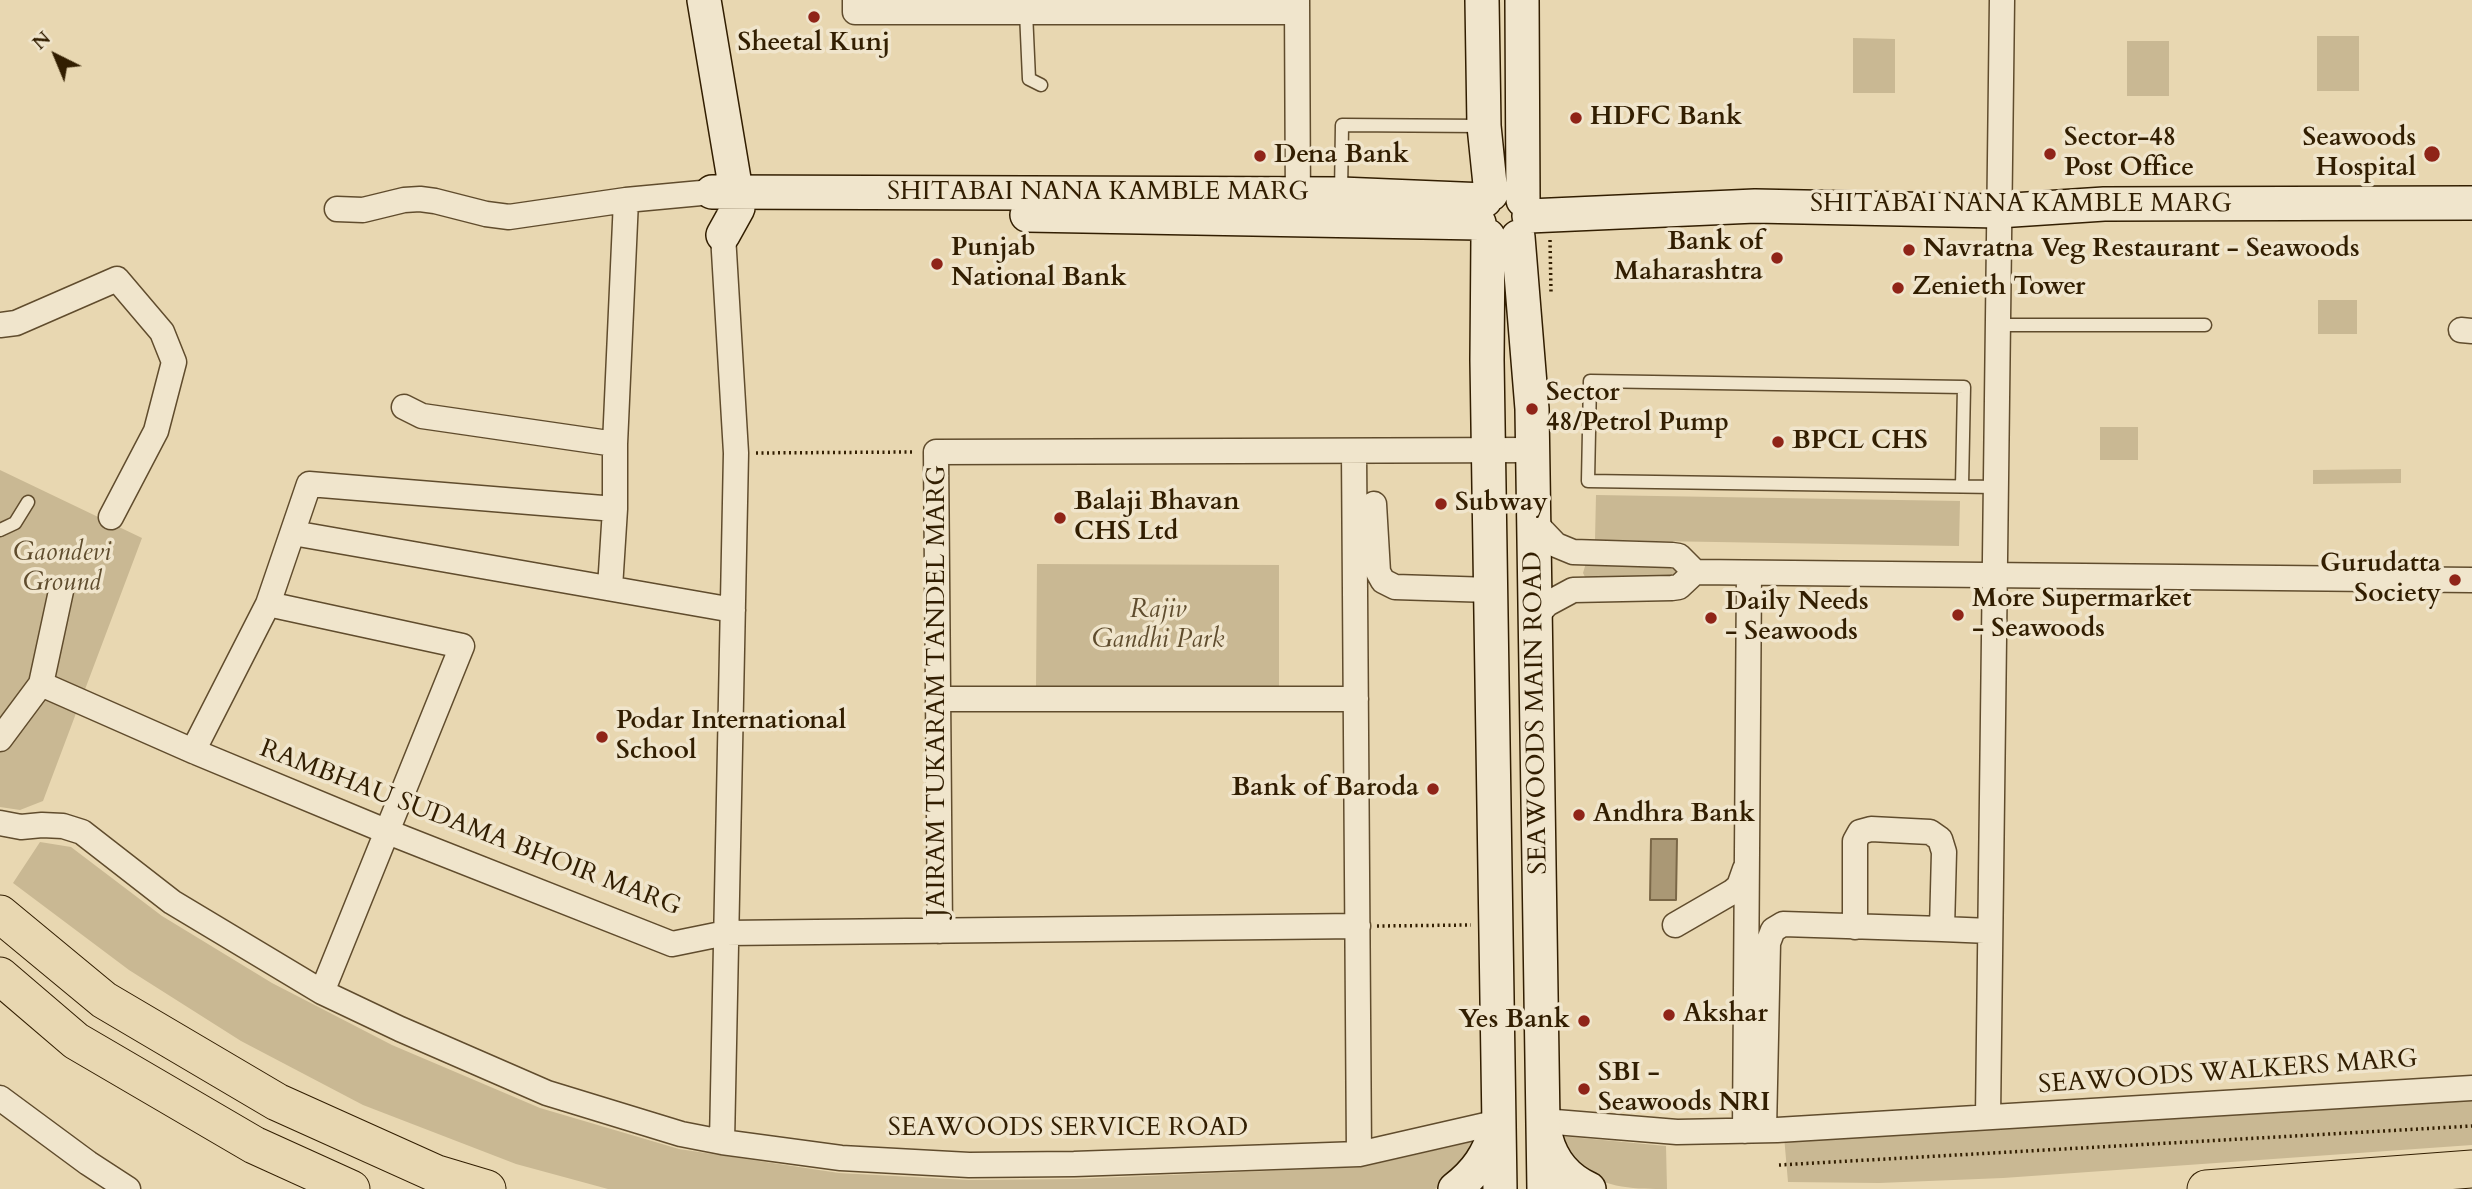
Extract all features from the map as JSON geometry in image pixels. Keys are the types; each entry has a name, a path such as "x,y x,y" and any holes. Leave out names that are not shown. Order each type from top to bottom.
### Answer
{"main road":[{"path":"687,0 724,207"},
{"path":"704,0 724,207"},
{"name":"SEAWOODS MAIN ROAD","path":"1482,0 1484,126 1508,215 1532,409 1544,1189"},
{"name":"SEAWOODS MAIN ROAD","path":"1500,1189 1488,450 1508,215 1522,0"},
{"name":"SHITABAI NANA KAMBLE MARG","path":"1298,207 1341,194 1508,215"},
{"name":"SHITABAI NANA KAMBLE MARG","path":"724,207 1298,207 1508,215 1755,206 1998,211 2104,204 2472,203"},
{"path":"0,914 104,1000 277,1101 437,1174 487,1189"},
{"path":"0,976 76,1041 254,1145 351,1189"},
{"path":"1543,1121 1554,1158 1574,1181 1588,1189"},
{"path":"1455,1189 1487,1156 1499,1122"},
{"path":"2206,1189 2472,1169"}],"street":[{"path":"855,0 855,12 1297,6 1298,207"},
{"path":"1543,1121 1677,1132 1754,1131 1987,1117 2002,0"},
{"path":"337,209 363,210 420,199 509,217 626,200 724,207 736,453 722,1142"},
{"path":"610,588 626,200"},
{"path":"0,325 16,323 117,279 162,332 174,362 156,431 111,517"},
{"path":"404,407 422,416 615,444"},
{"path":"936,452 1532,450"},
{"path":"1354,451 1359,1154"},
{"name":"JAIRAM TUKARAM TANDEL MARG","path":"936,452 940,931"},
{"path":"193,751 268,604 309,484 615,509"},
{"path":"1374,504 1378,572 1383,580 1395,587 1491,590"},
{"path":"1534,522 1556,545 1573,552 1679,556 1695,572 2472,580"},
{"path":"293,533 733,610"},
{"path":"1535,617 1547,604 1573,590 1672,589 1679,587 1695,572"},
{"path":"1749,573 1746,865 1754,1131"},
{"path":"0,739 41,684 61,591"},
{"path":"268,604 462,646 323,992"},
{"name":"RAMBHAU SUDAMA BHOIR MARG","path":"41,684 388,832 672,944 726,933 1358,926"},
{"path":"939,699 1356,699"},
{"name":"SEAWOODS SERVICE ROAD","path":"0,823 21,827 63,826 82,832 172,902 323,992 547,1093 681,1134 841,1158 969,1165 1074,1164 1359,1154 1499,1122"},
{"path":"1855,927 1855,841 1860,832 1871,829 1930,832 1940,839 1944,852 1942,929"},
{"path":"1675,925 1732,892 1739,886 1746,865"},
{"path":"1754,1131 1768,943 1773,930 1783,924 1990,931"},
{"name":"SEAWOODS WALKERS MARG","path":"1987,1117 2472,1088"},
{"path":"0,1098 128,1189"}],"lane":[{"path":"1017,8 1029,79 1041,85"},
{"path":"1341,194 1342,125 1484,126"},
{"path":"1998,325 2205,325"},
{"path":"1962,486 1964,387 1590,381 1588,481 1996,487"},
{"path":"0,530 15,523 29,502"}],"path":[{"path":"1508,215 1551,299"},
{"path":"736,453 936,452"},
{"path":"1358,926 1496,925"},
{"path":"1779,1165 2472,1126"}],"green space":[{"path":"2317,36 2359,36 2359,91 2317,91"},
{"path":"1853,38 1895,39 1895,93 1853,93"},
{"path":"2127,41 2169,41 2169,96 2127,96"},
{"path":"2318,300 2357,300 2357,334 2318,334"},
{"path":"2100,427 2138,427 2138,460 2100,460"},
{"path":"2401,469 2401,483 2313,484 2313,470"},
{"name":"Gaondevi Ground","path":"0,470 142,538 43,801 20,810 0,807"},
{"path":"1596,495 1960,501 1959,546 1595,540"},
{"path":"1676,561 1684,576 1586,579 1583,573 1586,563"},
{"name":"Rajiv Gandhi Park","path":"1037,564 1279,565 1279,687 1036,687"},
{"path":"40,842 71,847 162,916 272,983 392,1045 540,1108 679,1149 839,1173 969,1180 1073,1179 1362,1167 1476,1141 1458,1171 1435,1189 608,1189 516,1164 363,1105 241,1041 129,970 13,883"},
{"path":"2472,1098 2472,1145 2003,1178 1879,1183 1788,1182 1784,1136"},
{"path":"1560,1136 1666,1146 1667,1189 1633,1188 1600,1181 1578,1166"}],"shaded area":[{"path":"1651,839 1677,839 1676,900 1650,900"}],"place":[{"name":"Sheetal Kunj","path":"814,17"},
{"name":"HDFC Bank","path":"1576,118"},
{"name":"Sector-48 Post Office","path":"2050,154"},
{"name":"Seawoods Hospital","path":"2432,154"},
{"name":"Dena Bank","path":"1260,156"},
{"name":"Navratna Veg Restaurant - Seawoods","path":"1909,250"},
{"name":"Bank of Maharashtra","path":"1777,258"},
{"name":"Punjab National Bank","path":"937,264"},
{"name":"Zenieth Tower","path":"1898,288"},
{"name":"Sector 48/Petrol Pump","path":"1532,409"},
{"name":"BPCL CHS","path":"1778,442"},
{"name":"Subway","path":"1441,504"},
{"name":"Balaji Bhavan CHS Ltd","path":"1060,518"},
{"name":"Gurudatta Society","path":"2455,580"},
{"name":"More Supermarket - Seawoods","path":"1958,615"},
{"name":"Daily Needs - Seawoods","path":"1711,618"},
{"name":"Podar International School","path":"602,737"},
{"name":"Bank of Baroda","path":"1433,789"},
{"name":"Andhra Bank","path":"1579,815"},
{"name":"Akshar","path":"1669,1015"},
{"name":"Yes Bank","path":"1584,1021"},
{"name":"SBI - Seawoods NRI","path":"1584,1089"}]}
